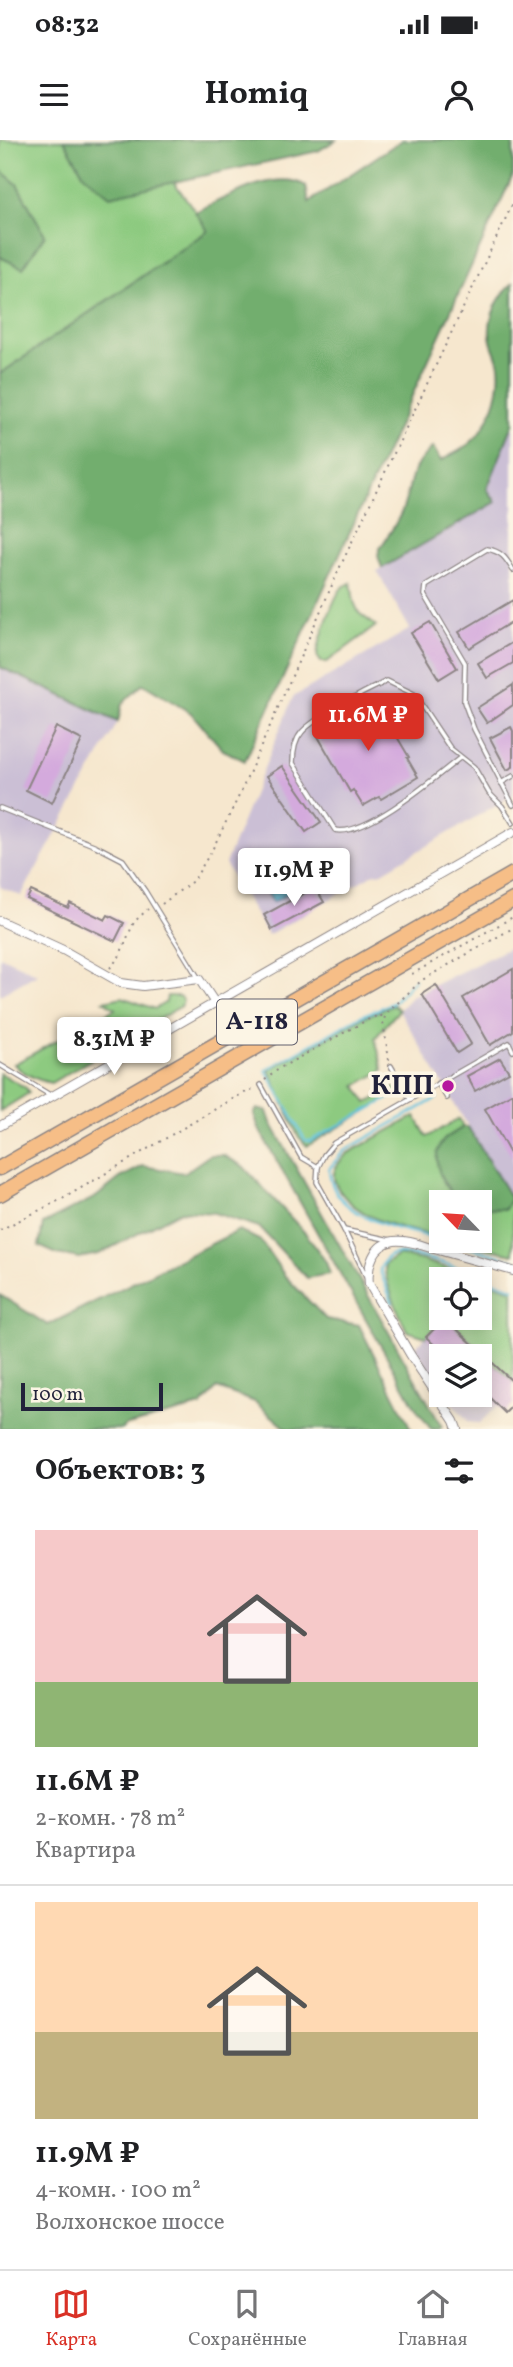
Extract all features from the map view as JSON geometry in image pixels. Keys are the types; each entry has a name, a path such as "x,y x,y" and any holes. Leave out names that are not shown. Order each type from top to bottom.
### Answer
{"highway":[{"name":"А-118","path":"0,1168 513,874"},
{"name":"А-118","path":"0,1194 513,900"}],"street":[{"path":"0,1126 513,832"},
{"path":"0,921 63,950 121,983 143,986 199,979 215,1003"},
{"path":"457,1429 369,1284 368,1270 371,1260 376,1251 395,1241 513,1271"}],"lane":[{"path":"513,570 506,557 496,550 487,549 426,586 425,595 465,663 464,702 474,729 513,806"},
{"path":"461,757 405,800 363,826 342,832 335,830 293,763 293,751 300,733 328,713 387,681 414,694 450,748 474,767 489,793 513,823"},
{"path":"501,783 513,776"},
{"path":"0,808 96,846 123,860 199,979"},
{"path":"369,1284 345,1230 317,1182 318,1167 324,1155 334,1143 509,1043 513,1051"},
{"path":"0,1065 52,1097"},
{"path":"391,1066 410,1099"},
{"path":"438,1083 447,1098"},
{"path":"261,1085 301,1157 318,1167"},
{"path":"345,1230 395,1241"}],"path":[{"path":"107,976 119,957 134,922 194,880 212,850 340,567 513,203"},
{"path":"412,974 513,917"},
{"path":"391,1066 384,1017 422,980 513,928"},
{"path":"0,1230 64,1198 261,1085 272,1073 359,1024 380,1015 384,1017"}],"shaded area":[{"path":"513,424 513,528 509,524 513,530 513,795 379,874 375,873 268,935 225,864 293,697 410,629 377,571 495,502 487,489"},
{"path":"0,667 118,722 21,896 0,887"},
{"path":"513,946 513,1202 399,1010 412,996"},
{"path":"0,956 37,974 0,995"},
{"path":"433,1330 458,1330 473,1344 429,1344 429,1371 415,1347"},
{"path":"492,1362 513,1382 513,1405 505,1413 498,1406 479,1423 469,1422 456,1407 492,1407"}],"green space":[{"path":"0,140 143,140 209,230 0,374"},
{"path":"64,140 336,140 318,151 110,196 84,175"},
{"path":"402,140 513,140 513,175 245,761 223,750 191,713 143,684 122,704 118,722 0,667 0,374 208,231 195,212 235,193 280,180 294,181 306,186 309,202"},
{"path":"0,170 17,184 45,235 23,268 0,257"},
{"path":"513,283 513,424 487,489 496,502 382,568 379,550 402,511 419,463 433,447 441,461 463,449 483,429 493,409 499,376 490,325 498,302"},
{"path":"351,583 359,613 376,626 327,662 321,662 317,656 318,650 330,611 341,589"},
{"path":"167,996 179,996 183,1000 181,1006 51,1083 31,1076 14,1064 115,1009 104,1001 122,997 155,1009 166,1002"},
{"path":"394,1005 399,1010 375,1038 383,1070 356,1086 367,1103 394,1088 400,1091 307,1146 298,1136 269,1070 364,1017"},
{"path":"0,1073 26,1088 29,1093 0,1111"},
{"path":"257,1109 267,1111 271,1123 442,1427 439,1429 431,1429 417,1410 260,1131 254,1114"},
{"path":"415,1116 427,1137 459,1119 463,1127 444,1140 456,1190 429,1190 429,1235 372,1217 348,1201 339,1190 334,1174 337,1165 348,1153"},
{"path":"463,1127 468,1127 511,1198 505,1209 492,1208 492,1190 449,1190 440,1174 437,1156 439,1147 446,1138"},
{"path":"210,1155 223,1155 243,1166 306,1234 326,1262 330,1274 307,1278 259,1227 214,1213 181,1211 99,1254 79,1258 57,1254 39,1246 43,1224 96,1197 120,1178 143,1166 184,1173"},
{"path":"511,1198 513,1254 492,1250 492,1208 505,1209"},
{"path":"239,1230 261,1241 285,1276 326,1319 359,1325 411,1429 287,1429 255,1402 217,1388 201,1406 124,1426 122,1429 0,1429 0,1295 48,1325"},
{"path":"398,1255 443,1267 429,1267 429,1330 433,1330 426,1337 407,1331 389,1288 385,1264"},
{"path":"492,1283 513,1290 513,1382 492,1362 492,1344 474,1344 459,1330 492,1330"}],"water":[{"path":"282,866 295,889 273,902 260,879"}],"building":[{"path":"513,600 513,621 469,648 459,632"},
{"path":"430,622 457,668 439,679 411,633"},
{"path":"513,642 513,663 487,678 478,663"},
{"path":"513,685 513,705 487,723 477,708"},
{"path":"374,698 418,777 381,799 379,797 363,806 353,790 350,792 316,733"},
{"path":"56,727 82,740 52,803 26,790"},
{"path":"511,727 513,767 507,770 490,738"},
{"path":"282,766 321,822 306,832 267,776"},
{"path":"315,887 324,902 272,930 264,915"},
{"path":"31,891 68,908 70,903 105,920 108,915 124,923 115,941 27,899"},
{"path":"513,969 513,1031 490,1045 463,998"},
{"path":"436,985 471,1044 457,1053 422,994"},
{"path":"500,1058 509,1072 475,1091 467,1076"},
{"path":"513,1093 513,1159 485,1109"},
{"path":"433,1330 458,1330 473,1344 433,1344 426,1337"},
{"path":"492,1362 513,1382 513,1405 505,1413 492,1400"}],"waterway":[{"path":"401,1092 310,1141 305,1140 266,1070 361,1016 393,1003 415,979"},
{"path":"410,1087 426,1078"},
{"path":"429,1237 389,1226 355,1211 342,1200 333,1186 329,1169 344,1151 437,1098"},
{"path":"488,1253 513,1260"},
{"path":"392,1303 380,1270 385,1260 394,1254 435,1260 513,1288"}],"place":[{"name":"КПП","path":"448,1086"}]}
